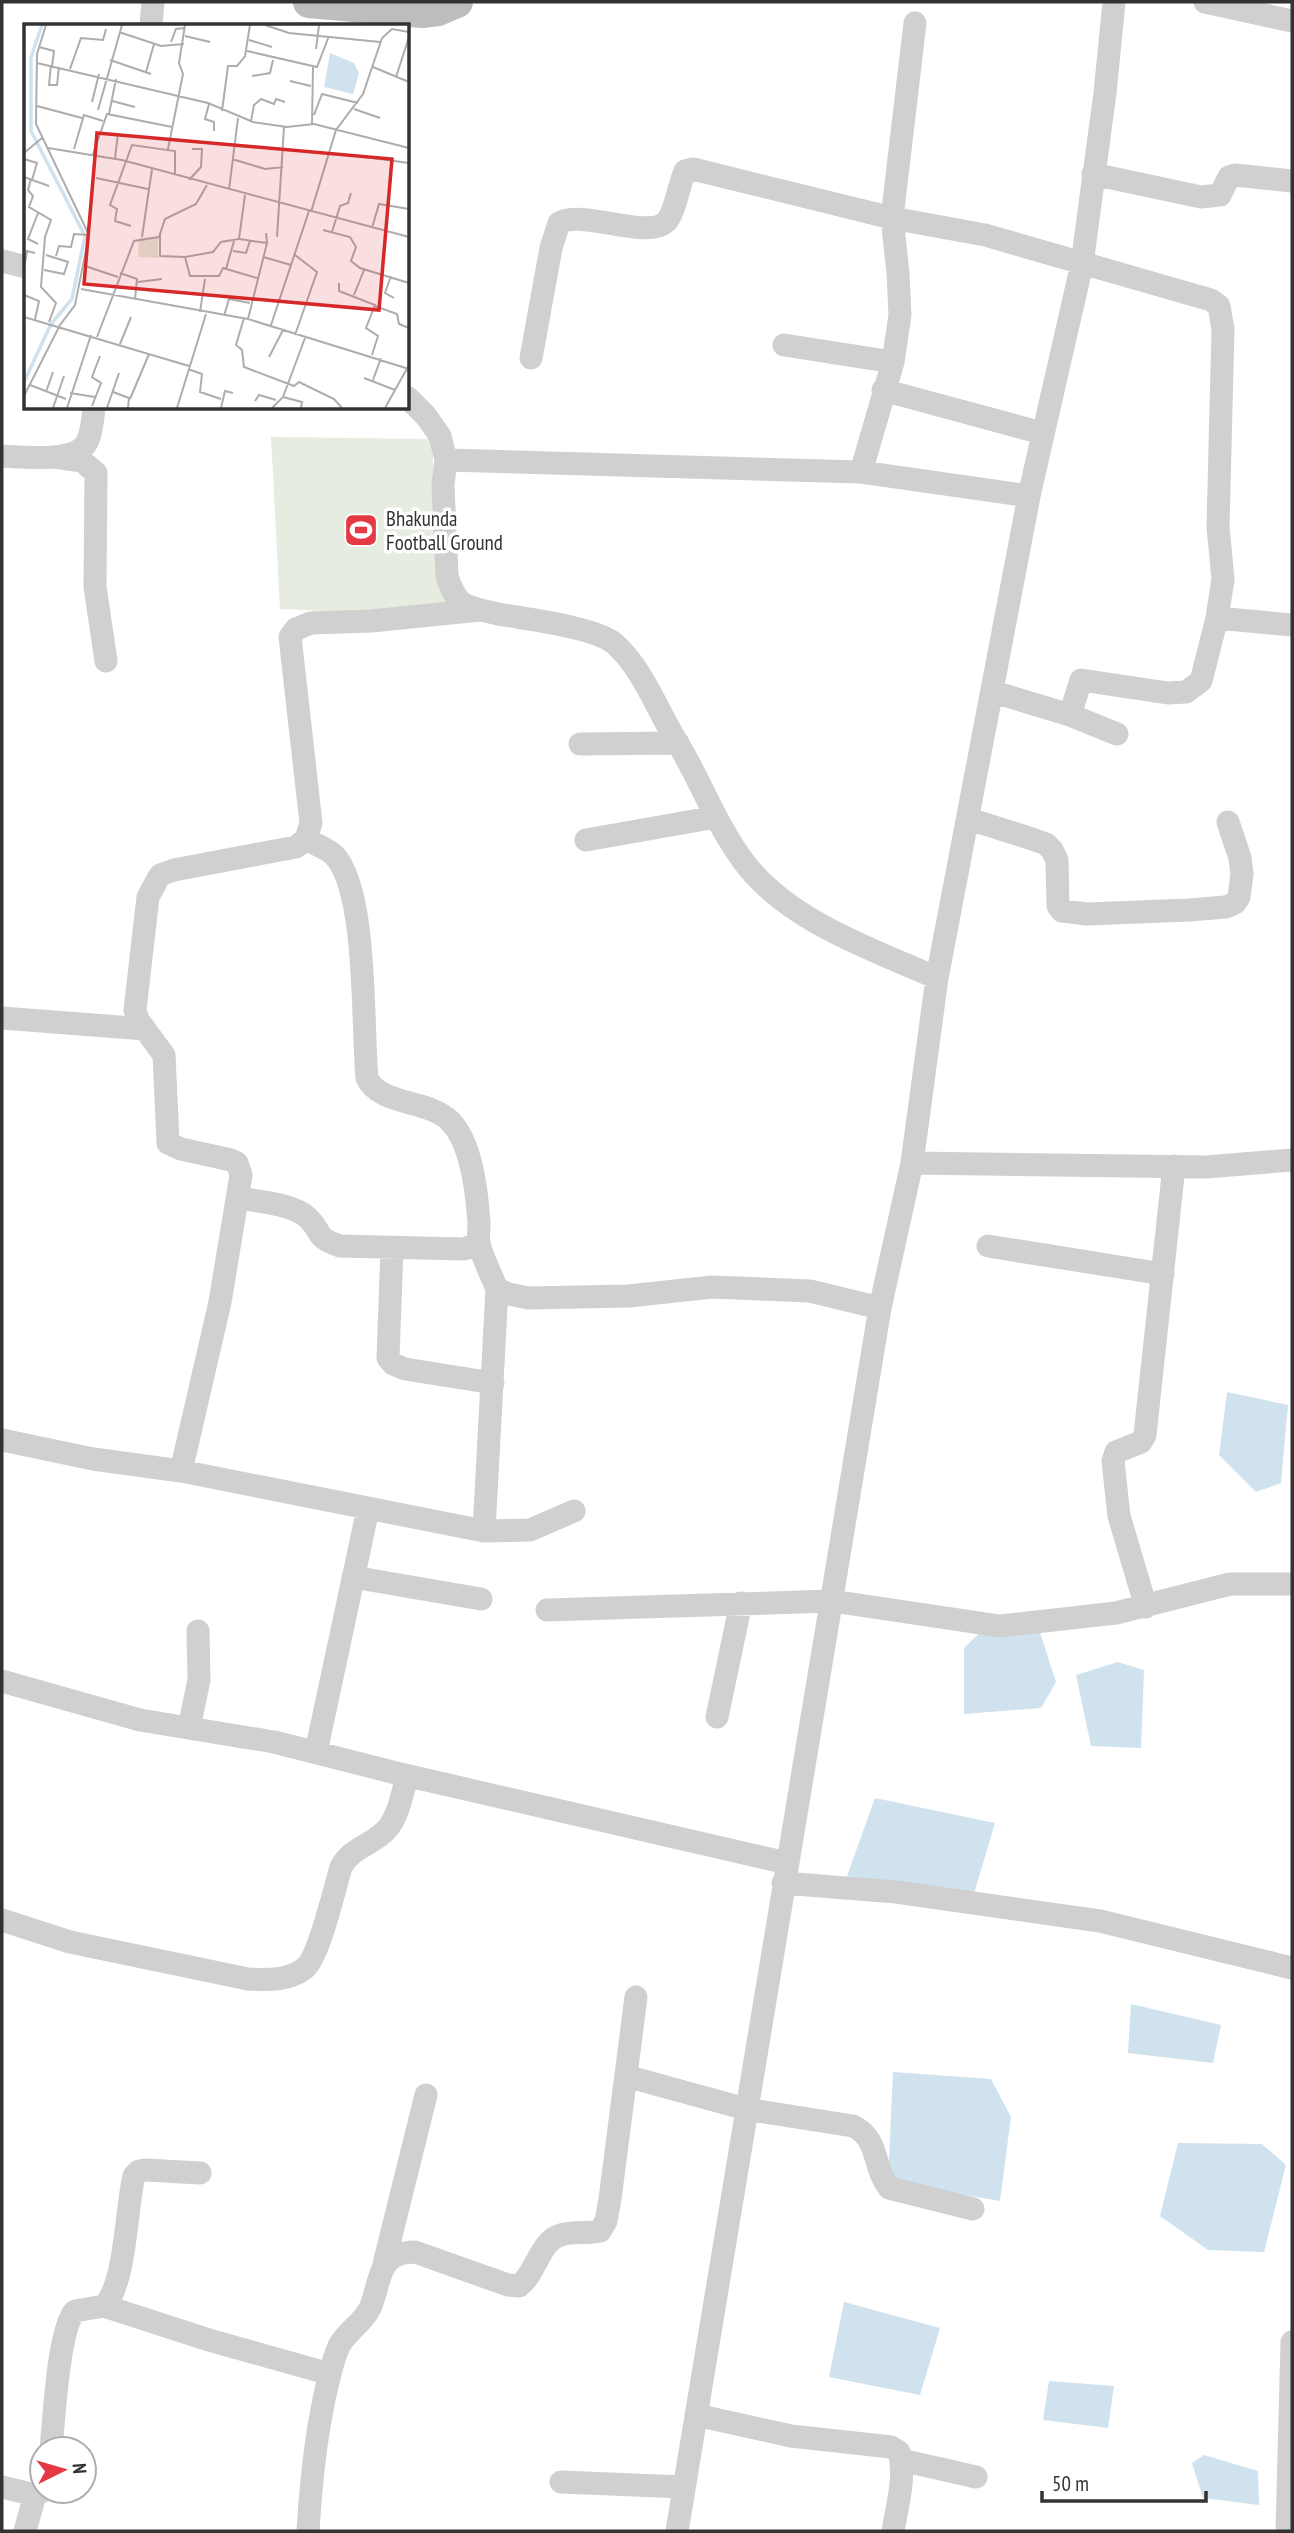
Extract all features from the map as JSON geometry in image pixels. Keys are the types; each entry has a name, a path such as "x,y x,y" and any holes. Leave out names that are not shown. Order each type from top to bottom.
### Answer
{"street":[{"path":"151,24 153,2"},
{"path":"309,2 438,10 457,2"},
{"path":"677,2531 880,1308 912,1163 937,978 1042,433 1082,264 1114,2"},
{"path":"1205,2 1292,21"},
{"path":"861,472 893,362 900,315 892,218 915,23"},
{"path":"531,358 551,248 559,223 574,218 653,227 664,224 670,215 685,171 693,169 892,218 985,235 1211,300 1219,306 1223,329 1218,527 1223,579 1202,681 1186,692 1168,693 1081,680 1070,715"},
{"path":"1093,174 1201,197 1220,195 1229,177 1235,175 1292,181"},
{"path":"2,261 24,266"},
{"path":"784,345 893,362"},
{"path":"883,390 1042,433"},
{"path":"410,400 440,436 446,460 443,485 447,576 452,590 461,602 480,610 587,630 612,641 623,652 646,686 685,753 716,817 744,862 770,892 786,905 839,934 937,978"},
{"path":"55,457 80,451 88,442 94,410"},
{"path":"2,456 55,457 82,461 96,473 94,587 106,661"},
{"path":"446,460 861,472 1030,496"},
{"path":"181,1471 220,1301 241,1175 237,1163 231,1160 181,1149 168,1143 164,1055 138,1020 135,1010 148,897 160,875 296,847 306,839 310,823 309,808 290,638 296,629 311,623 372,621 480,610"},
{"path":"1217,618 1292,625"},
{"path":"993,692 1070,715 1117,734"},
{"path":"580,744 678,743"},
{"path":"586,840 716,817"},
{"path":"969,819 1046,844 1056,860 1058,906 1062,911 1087,914 1189,910 1226,907 1235,902 1239,897 1242,874 1240,858 1228,822"},
{"path":"306,839 332,853 342,866 350,888 360,947 367,1079 371,1088 429,1108 449,1120 460,1135 475,1181 479,1243 497,1289 484,1531"},
{"path":"2,1018 145,1029"},
{"path":"912,1163 1233,1166 1292,1160"},
{"path":"1146,1607 1119,1516 1113,1475 1116,1452 1141,1442 1145,1435 1174,1166"},
{"path":"238,1198 296,1210 307,1217 323,1240 340,1246 464,1249 479,1243"},
{"path":"988,1246 1163,1274"},
{"path":"391,1248 388,1358 393,1364 405,1369 493,1383"},
{"path":"497,1289 528,1298 629,1296 712,1287 810,1291 880,1308"},
{"path":"2,1440 93,1459 181,1471 484,1531 530,1530 575,1511"},
{"path":"316,1752 368,1509"},
{"path":"353,1577 481,1599"},
{"path":"547,1610 832,1601 1000,1626 1116,1613 1230,1584 1292,1584"},
{"path":"718,1717 741,1603"},
{"path":"189,1728 199,1680 198,1631"},
{"path":"2,1681 139,1720 274,1742 316,1752 785,1873 895,1892 1100,1921 1292,1968"},
{"path":"2,1920 70,1942 248,1979 274,1980 292,1976 307,1967 317,1947 347,1855 367,1845 387,1830 396,1815 407,1776"},
{"path":"384,2264 404,2252 415,2252 508,2285 519,2286 527,2281 546,2247 557,2235 600,2231 606,2221 610,2199 636,1997"},
{"path":"626,2076 746,2109 853,2126 863,2131 874,2146 878,2167 888,2188 973,2209"},
{"path":"308,2531 311,2481 330,2374 341,2343 369,2311 384,2264 426,2095"},
{"path":"104,2306 112,2295 120,2267 134,2176 145,2170 200,2173"},
{"path":"52,2435 58,2377 71,2315 82,2308 104,2306 209,2340 330,2374"},
{"path":"1287,2531 1292,2342"},
{"path":"696,2415 791,2435 891,2447 899,2452 901,2460 893,2531"},
{"path":"901,2460 976,2477"},
{"path":"561,2482 684,2487"},
{"path":"2,2487 28,2491"},
{"path":"25,2531 35,2505"}],"shaded area":[{"name":"Bhakunda Football Ground","path":"271,437 431,439 447,603 372,613 280,609"}],"water":[{"path":"1227,1392 1288,1405 1281,1483 1256,1492 1219,1455"},
{"path":"991,1622 1037,1623 1056,1682 1041,1708 964,1714 964,1648"},
{"path":"1118,1662 1144,1670 1141,1748 1091,1746 1076,1675"},
{"path":"875,1798 995,1823 973,1897 847,1876"},
{"path":"1131,2004 1221,2025 1213,2063 1128,2053"},
{"path":"893,2072 991,2079 1011,2117 1000,2201 888,2182"},
{"path":"1178,2143 1262,2144 1286,2165 1264,2252 1208,2250 1160,2216"},
{"path":"844,2302 940,2328 920,2395 829,2377"},
{"path":"1049,2381 1114,2386 1108,2428 1043,2420"},
{"path":"1204,2455 1258,2471 1259,2505 1203,2498 1192,2463"}],"place":[{"name":"Bhakunda Football Ground","path":"361,530"}]}
